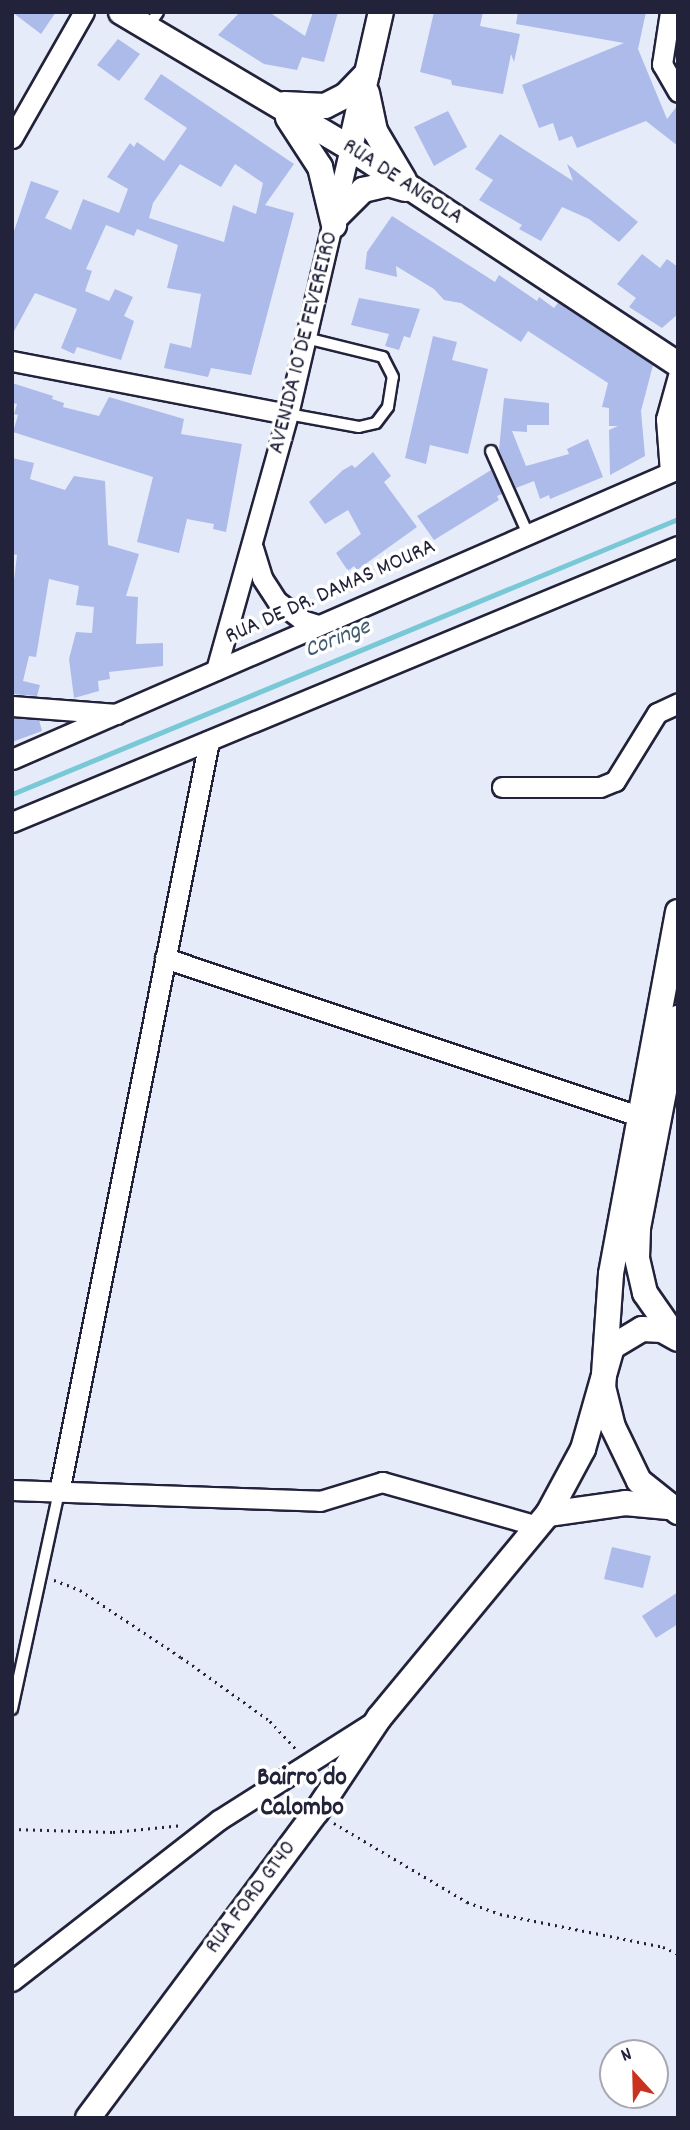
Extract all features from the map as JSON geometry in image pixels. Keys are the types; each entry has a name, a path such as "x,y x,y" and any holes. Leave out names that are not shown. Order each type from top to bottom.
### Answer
{"street":[{"path":"12,138 84,12"},
{"name":"RUA DE ANGOLA","path":"121,12 152,20 269,100 350,148 678,364"},
{"name":"AVENIDA 10 DE FEVEREIRO","path":"216,670 253,547 288,414 335,222 381,12"},
{"path":"670,12 662,64 678,92"},
{"path":"269,100 302,108 325,106 345,96 367,76"},
{"path":"367,76 375,131 414,191"},
{"path":"269,100 311,149 328,186 335,222"},
{"path":"335,222 355,196 378,185 414,191"},
{"path":"12,361 288,414"},
{"path":"674,471 666,419 678,376"},
{"name":"RUA DE DR. DAMAS MOURA","path":"12,760 121,715 216,670 674,471"},
{"path":"12,822 678,546"},
{"path":"253,547 262,578 277,601 302,620 318,625"},
{"path":"502,787 600,787 615,781 657,713 678,703"},
{"path":"12,706 121,715"},
{"path":"59,1492 209,741"},
{"path":"676,1509 639,1481 621,1446 603,1387 608,1356 611,1274 678,912"},
{"path":"165,958 641,1117"},
{"path":"678,1018 638,1227 637,1258 645,1293 678,1339"},
{"path":"608,1356 619,1340 642,1329 662,1330 678,1339"},
{"name":"RUA FORD GT40","path":"88,2118 317,1811 379,1718 543,1520 583,1449 608,1356"},
{"path":"12,1490 320,1501 382,1482 543,1520 625,1503 676,1509"},
{"path":"12,1981 219,1820 379,1718"}],"lane":[{"path":"288,414 359,427 376,423 388,407 393,377 383,358 306,338"},
{"path":"491,451 527,534"},
{"path":"12,1709 59,1492"}],"path":[{"path":"41,1575 80,1590 262,1715 288,1736 305,1766"},
{"path":"317,1811 438,1889 467,1902 513,1917 663,1947 678,1955"},
{"path":"12,1829 113,1832 219,1820"}],"building":[{"path":"12,12 56,12 41,34"},
{"path":"240,12 269,12 305,36 313,12 338,12 324,62 302,57 297,70 264,64 218,35"},
{"path":"434,12 483,12 480,26 520,34 514,62 511,54 503,94 452,85 451,80 420,72"},
{"path":"518,12 646,12 638,49 667,119 678,105 678,146 646,121 577,148 572,136 559,141 553,123 539,128 522,85 624,43 516,24"},
{"path":"118,39 140,54 119,81 97,65"},
{"path":"161,74 294,164 265,205 294,213 251,375 211,368 208,377 164,368 170,343 191,348 201,294 167,288 178,245 137,229 134,236 106,225 86,269 92,271 85,291 109,301 115,289 133,297 124,316 134,321 121,360 77,347 74,354 61,348 77,309 35,293 12,335 12,237 31,181 59,191 45,218 71,230 83,199 119,213 128,189 107,177 130,143 134,147 137,142 164,161 187,128 144,99","holes":["180,164 221,187 235,164 263,183 256,214 233,205 224,242 149,218 153,203"]},
{"path":"448,111 467,147 434,166 414,127"},
{"path":"500,134 573,181 567,164 638,222 619,242 589,219 562,207 541,241 519,229 522,225 479,200 493,180 475,169"},
{"path":"392,216 495,282 499,275 537,301 539,297 554,308 558,303 653,365 641,411 645,456 610,475 609,430 618,426 609,426 609,408 602,407 608,383 528,331 521,342 461,303 444,300 434,289 396,266 397,277 365,269 367,252"},
{"path":"642,254 660,268 667,259 678,267 678,314 662,328 629,307 636,298 617,284"},
{"path":"359,298 420,309 410,338 404,336 399,350 385,346 389,334 351,325"},
{"path":"433,336 457,342 452,360 488,369 468,454 430,445 426,464 405,458"},
{"path":"12,383 53,396 52,399 64,403 63,407 99,416 109,397 184,419 181,434 242,444 226,532 213,529 214,524 187,519 179,553 137,542 153,477 13,432 18,415 14,414 17,404 12,403"},
{"path":"504,398 549,403 549,425 527,425 527,432 512,431 526,466 569,454 567,449 588,439 603,477 550,499 549,495 540,499 534,481 516,488 499,450"},
{"path":"373,452 391,476 384,482 417,527 357,570 354,566 348,571 336,553 361,534 348,510 325,524 309,502 343,470 352,465 355,468"},
{"path":"12,458 34,463 30,479 65,490 74,476 105,481 108,545 139,554 126,596 138,597 136,644 163,643 163,666 109,672 110,679 98,681 99,691 74,698 69,659 76,632 92,633 94,607 76,605 79,586 49,579 36,657 29,656 23,681 40,685 37,696 12,694 12,597 17,555 12,554"},
{"path":"491,470 502,494 497,496 499,500 434,540 417,516"},
{"path":"12,718 39,720 42,731 12,742"},
{"path":"612,1547 651,1556 643,1588 604,1579"},
{"path":"678,1592 678,1624 656,1638 642,1616"}],"waterway":[{"name":"Coringe","path":"12,794 678,519"}],"district":[{"name":"Bairro do Calombo","path":"302,1794"}]}
